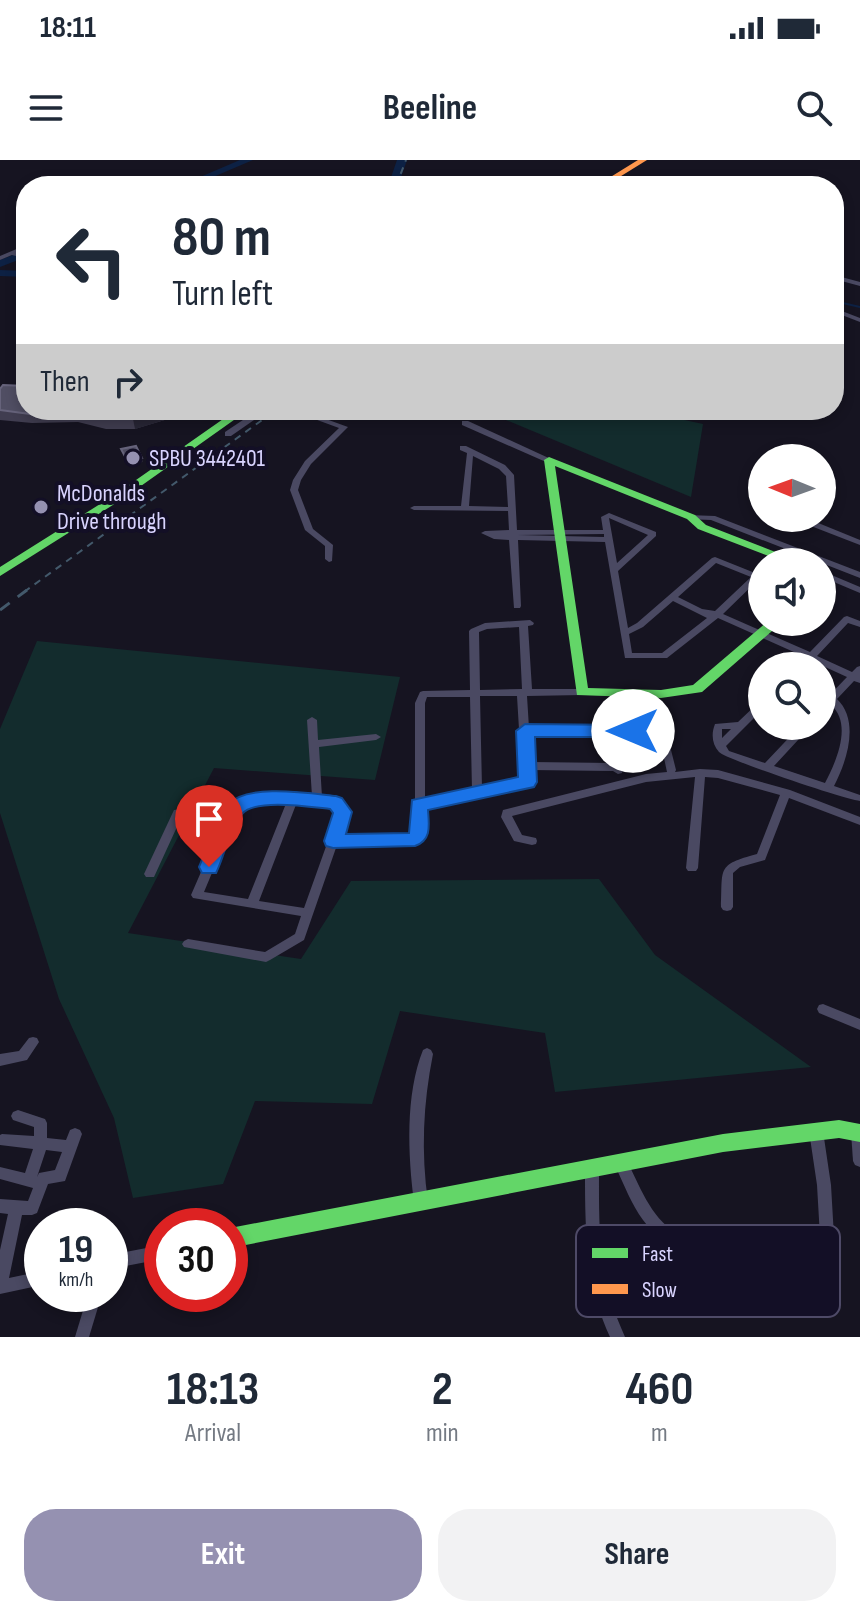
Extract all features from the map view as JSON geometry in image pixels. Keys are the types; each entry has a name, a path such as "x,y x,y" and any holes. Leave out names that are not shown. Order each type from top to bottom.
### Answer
{"main road":[{"path":"617,176 643,160"},
{"path":"625,176 651,160"},
{"path":"0,565 128,483 216,420"},
{"path":"0,572 239,420"},
{"path":"761,636 697,689 661,694 582,692 549,460 763,548"},
{"path":"248,1235 723,1143 816,1131 859,1132"}],"street":[{"path":"228,434 242,420"},
{"path":"323,420 344,427 312,457 294,490 309,530 329,545 329,559"},
{"path":"465,423 549,460"},
{"path":"465,508 467,450 509,472 517,606"},
{"path":"414,508 511,509"},
{"path":"614,570 653,534 609,515 605,517 624,633 629,657 660,657 714,616 758,575 716,560 640,625 624,633"},
{"path":"701,521 781,548"},
{"path":"833,532 860,543"},
{"path":"512,534 608,536"},
{"path":"836,566 860,575"},
{"path":"836,577 844,568"},
{"path":"836,580 860,590"},
{"path":"673,598 748,630"},
{"path":"816,652 849,617 860,624"},
{"path":"419,805 477,793 527,782 524,692 526,623 476,628 473,692 477,793"},
{"path":"761,636 790,652"},
{"path":"836,670 857,677"},
{"path":"836,671 857,677"},
{"path":"836,696 857,677"},
{"path":"333,841 415,838 420,832 421,697 428,693 582,692"},
{"path":"828,788 840,763 849,721 844,708 836,703"},
{"path":"748,717 720,746 732,757 858,798"},
{"path":"312,720 317,800"},
{"path":"525,731 663,732 671,770"},
{"path":"528,766 618,769 612,731"},
{"path":"314,744 376,737"},
{"path":"766,768 793,740"},
{"path":"692,868 700,773"},
{"path":"532,841 518,838 506,817 507,813 646,778 700,773 718,774 786,793 860,821"},
{"path":"727,907 728,872 736,864 761,857 786,793"},
{"path":"252,904 293,798"},
{"path":"150,874 178,813 293,798 342,807 300,937 266,957 188,944"},
{"path":"237,805 197,895 308,913"},
{"path":"823,1009 860,1025"},
{"path":"0,1060 23,1056 33,1042"},
{"path":"421,1202 416,1169 416,1126 419,1088 427,1054"},
{"path":"0,1206 32,1208 41,1143 40,1123 18,1116"},
{"path":"816,1131 826,1225"},
{"path":"859,1132 860,1161"},
{"path":"0,1173 35,1182 45,1177 60,1176 73,1140 41,1143 2,1140"},
{"path":"621,1163 643,1208 655,1225"},
{"path":"592,1169 593,1225"},
{"path":"16,1208 0,1286 24,1281"},
{"path":"82,1337 90,1312"},
{"path":"610,1317 618,1337"}],"green space":[{"path":"506,420 684,420 703,424 691,497"},
{"path":"37,641 400,677 375,780 214,768 128,933 301,959 351,881 599,879 655,955 811,1067 555,1092 545,1033 400,1011 372,1104 255,1101 223,1184 133,1198 114,1118 59,999 0,813 0,729"}],"building":[{"path":"3,385 16,386 16,412 0,410 0,389"},
{"name":"SPBU 3442401","path":"136,446 142,458 128,462 121,449"}],"waterway":[{"path":"209,176 248,160"},
{"path":"396,176 402,160"},
{"path":"0,264 16,257"},
{"path":"0,273 16,274"},
{"path":"844,303 860,307"}],"railway":[{"path":"400,176 406,160"},
{"path":"24,592 262,420"},
{"path":"0,610 27,590"}],"traffic: fast":[{"path":"0,572 120,496 229,420"},
{"path":"758,548 702,527 691,517 549,460 582,692 661,694 697,689 759,636"},
{"path":"248,1235 723,1143 839,1129 860,1133"}],"traffic: slow":[{"path":"617,176 643,160"}],"place":[{"name":"SPBU 3442401","path":"133,458"},
{"name":"McDonalds Drive through","path":"41,507"}],"route":[{"path":"209,867 233,811 244,801 293,798 336,803 343,812 333,841 407,840 415,838 420,832 419,805 527,782 525,731 633,731"}]}
